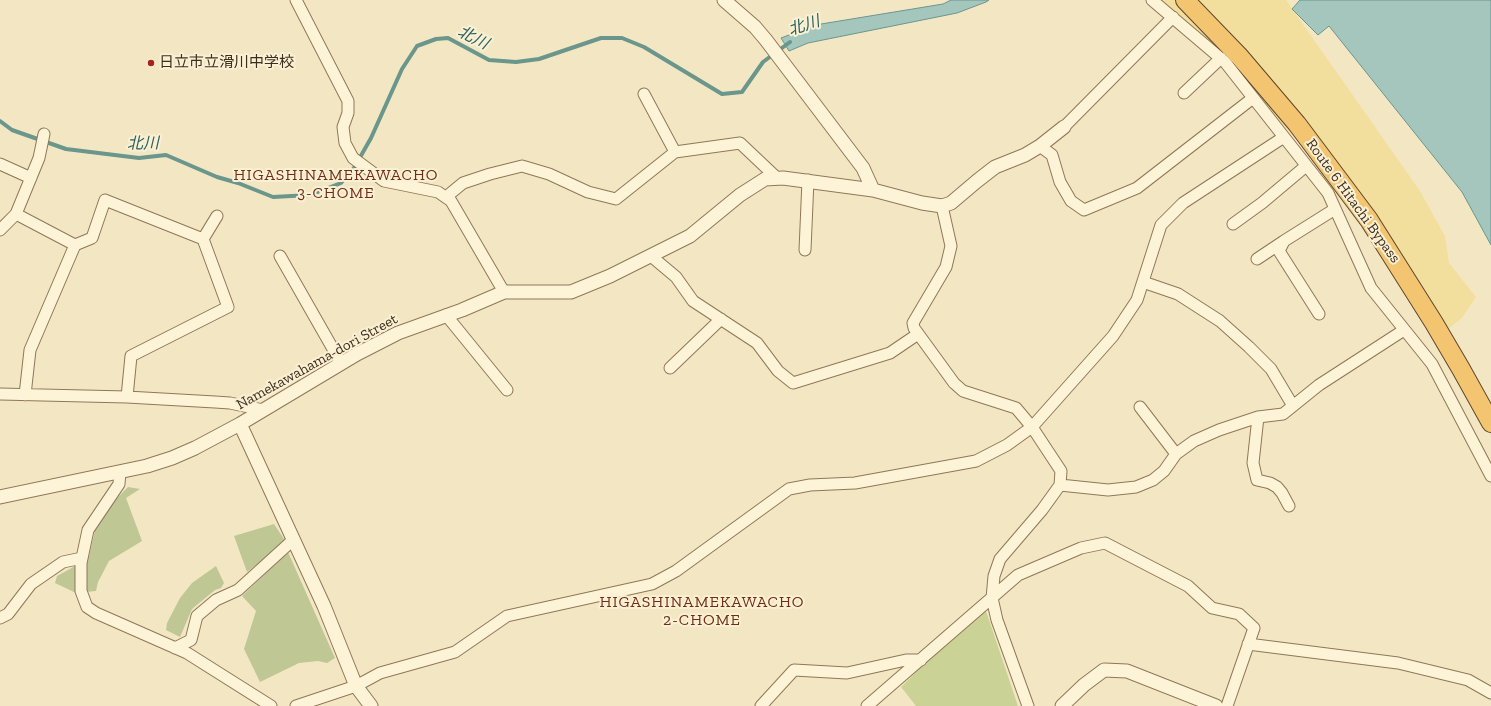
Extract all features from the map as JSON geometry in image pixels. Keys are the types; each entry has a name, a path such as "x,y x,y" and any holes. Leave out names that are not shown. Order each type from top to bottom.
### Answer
{"highway":[{"name":"Route 6 Hitachi Bypass","path":"1185,0 1245,63 1297,124 1370,220 1462,368 1491,423"}],"street":[{"path":"296,0 348,101 348,113 343,127 345,143 353,158 384,181 438,192 451,201 504,292"},
{"path":"724,0 755,27 766,40 863,168 872,190"},
{"path":"1152,0 1221,58 1328,193 1371,288 1432,364 1491,476"},
{"path":"1028,706 996,620 992,598 994,576 1000,559 1042,510 1060,485 1061,471 1032,427 1016,408 963,391 954,383 918,334 913,323 946,267 951,246 942,206 951,203 995,167 1025,155 1040,146 1064,127 1173,17"},
{"path":"1184,93 1221,58"},
{"path":"644,94 675,152"},
{"path":"1040,146 1052,155 1060,182 1071,201 1084,210 1137,188 1253,98"},
{"path":"0,230 16,214 39,158 44,134"},
{"path":"296,706 356,686 380,673 455,652 507,616 652,584 676,571 789,489 810,485 855,483 976,461 1007,445 1032,427 1113,336 1137,300 1161,225 1183,203 1284,137"},
{"path":"446,197 463,183 522,166 549,174 588,192 616,199 675,152 740,142 776,178"},
{"path":"0,164 31,178"},
{"path":"1233,224 1262,203 1306,166"},
{"name":"Namekawahama-dori Street","path":"0,497 147,466 172,458 195,448 240,424 341,363 398,333 504,292 571,292 610,276 690,236 740,195 765,179 776,178 808,180 872,190 942,206"},
{"path":"805,250 808,180"},
{"path":"25,395 30,350 74,245 92,238 105,200 203,239 228,307 131,356 127,398"},
{"path":"1258,259 1335,209"},
{"path":"16,214 74,245"},
{"path":"203,239 217,216"},
{"path":"1284,241 1279,251 1319,314"},
{"path":"280,256 341,363"},
{"path":"651,256 676,277 693,300 757,343 778,371 793,383 890,353 918,334"},
{"path":"1143,282 1178,294 1220,321 1271,369 1293,406"},
{"path":"446,315 507,390"},
{"path":"670,368 721,319"},
{"path":"1060,485 1108,490 1136,487 1153,480 1164,471 1176,454 1194,441 1219,430 1258,417 1283,414 1318,385 1404,330"},
{"path":"0,394 230,403 263,410"},
{"path":"1140,407 1176,454"},
{"path":"1258,417 1253,463 1257,480 1270,483 1277,487 1289,506"},
{"path":"240,424 324,606 356,686 371,706"},
{"path":"120,472 118,484 88,530 82,558 81,591 87,607 96,613 187,653 270,706"},
{"path":"175,648 191,640 197,616 216,600 238,590 293,540"},
{"path":"867,706 1018,575 1081,548 1105,543 1188,586 1212,608 1239,614 1254,628 1248,644 1217,706 1127,671 1104,670 1084,685 1062,706"},
{"path":"0,618 8,614 31,584 63,562 82,558"},
{"path":"1248,644 1398,663 1468,680 1491,693"},
{"path":"761,706 794,670 847,673 906,660 921,660"}],"green space":[{"path":"128,487 140,489 126,498 142,541 109,561 98,582 96,591 76,593 55,583 57,576 77,565 89,556 95,530 107,508"},
{"path":"274,524 286,542 247,572 234,536"},
{"path":"288,552 335,658 327,663 318,661 299,663 260,682 244,649 256,611 242,596"},
{"path":"216,566 224,583 221,588 215,590 192,609 180,637 166,630 167,623 180,598 192,583"},
{"path":"984,605 1018,706 916,706 901,687"}],"sand":[{"path":"1148,0 1286,0 1420,191 1445,236 1449,263 1476,297 1462,318 1441,335 1335,181 1225,62"}],"water":[{"path":"951,0 989,0 957,13 808,43 789,51 781,38 815,25 943,4"},
{"path":"1300,0 1491,0 1491,245 1462,192 1329,26 1318,35 1292,9"}],"waterway":[{"name":"北川","path":"0,121 12,130 66,149 139,158 166,155 217,177 238,183 273,197 310,195 341,183 354,168 371,138 402,69 417,46 436,39 448,38 489,60 516,62 539,59 601,38 622,38 644,47 722,94 742,92 763,62 790,42"}],"place":[{"name":"日立市立滑川中学校","path":"151,63"}],"district":[{"name":"HIGASHINAMEKAWACHO 3-CHOME","path":"336,184"},
{"name":"HIGASHINAMEKAWACHO 2-CHOME","path":"702,611"}]}
